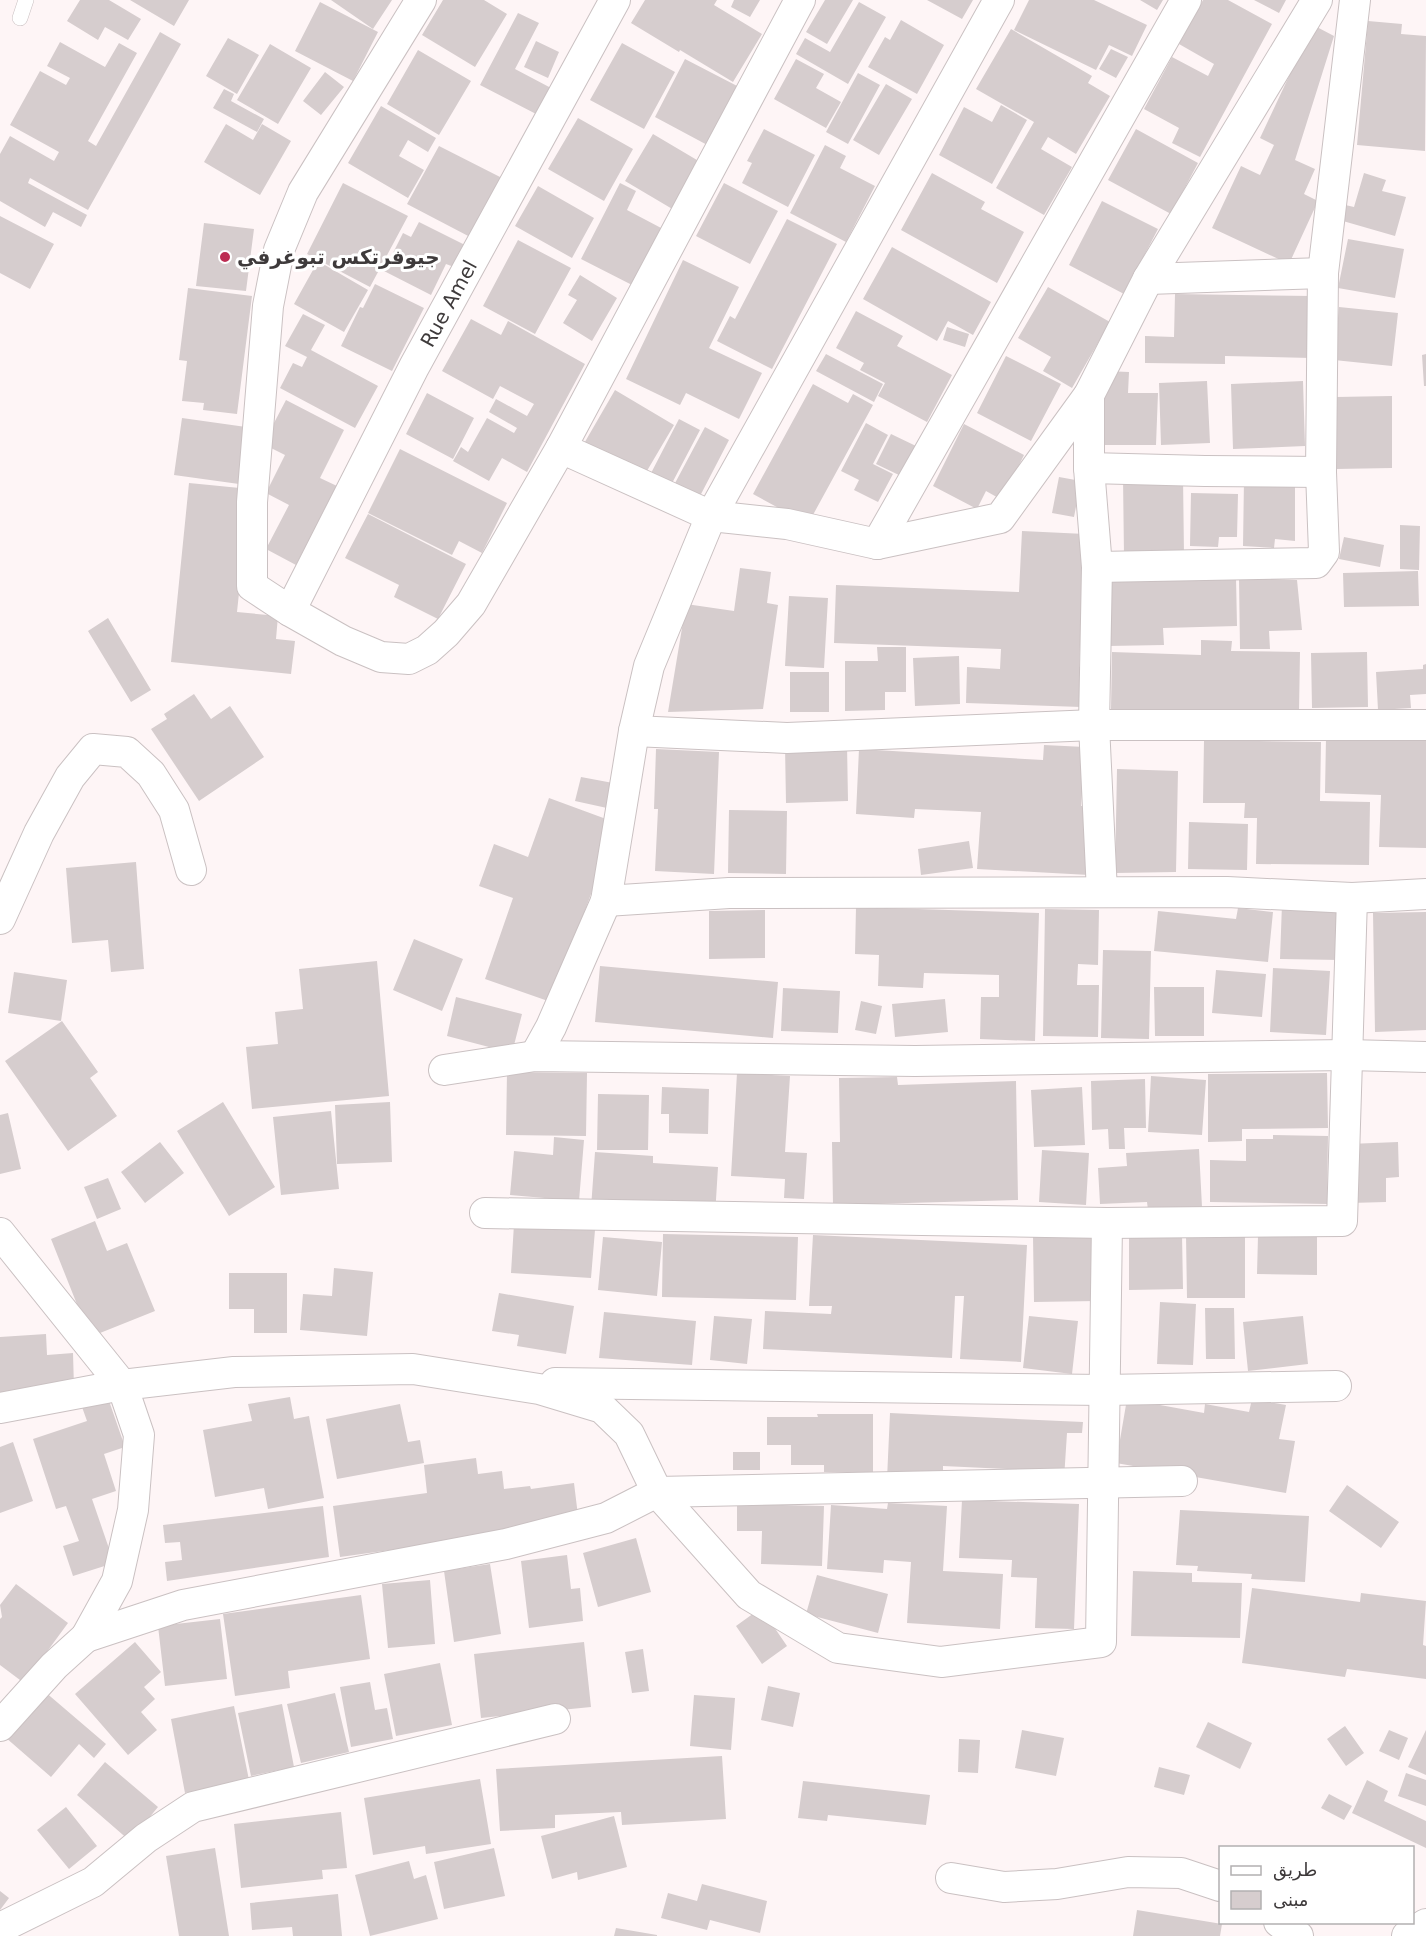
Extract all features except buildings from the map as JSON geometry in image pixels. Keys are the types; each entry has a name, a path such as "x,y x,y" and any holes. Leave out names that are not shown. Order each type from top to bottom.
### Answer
{"street":[{"path":"421,0 303,192 279,250 268,306 252,502 251,547 252,586 343,641 381,657 409,659 427,650 446,633 471,604 561,448 800,0"},
{"name":"Rue Amel","path":"290,611 414,367 615,0"},
{"path":"535,1056 551,1027 606,901 633,731 649,666 711,516 999,0"},
{"path":"877,544 1186,0"},
{"path":"561,448 711,516 787,524 877,544 1000,518 1089,396 1148,279 1317,0"},
{"path":"1097,567 1316,563 1324,552 1321,472 1323,273 1355,0"},
{"path":"1148,279 1323,273"},
{"path":"1089,396 1089,468 1097,567 1094,725 1102,892"},
{"path":"1089,468 1321,472"},
{"path":"633,731 787,738 1094,725 1426,725"},
{"path":"0,919 39,833 70,777 93,749 127,752 152,774 174,810 191,870"},
{"path":"606,901 729,893 1227,892 1352,898 1426,894"},
{"path":"485,1213 1107,1223 1342,1221 1352,898"},
{"path":"444,1070 535,1056 915,1061 1348,1055 1426,1057"},
{"path":"0,1408 122,1385 234,1372 413,1369 539,1389 602,1408 629,1434 657,1492 749,1595 838,1648 941,1662 1101,1642 1107,1223"},
{"path":"0,1233 122,1385 139,1435 133,1510 117,1581 86,1637 54,1666 0,1726"},
{"path":"495,1383 1104,1390 1336,1386"},
{"path":"86,1637 183,1605 506,1544 606,1518 657,1492 1182,1481"},
{"path":"0,1928 93,1882 147,1838 193,1807 555,1719"},
{"path":"951,1878 1004,1887 1057,1884 1128,1872 1181,1873 1219,1885"},
{"path":"1281,1924 1298,1936"},
{"path":"1407,1936 1426,1924"}],"lane":[{"path":"20,18 26,0"}],"place":[{"name":"جيوفرتكس تبوغرفي","path":"225,257"}]}
